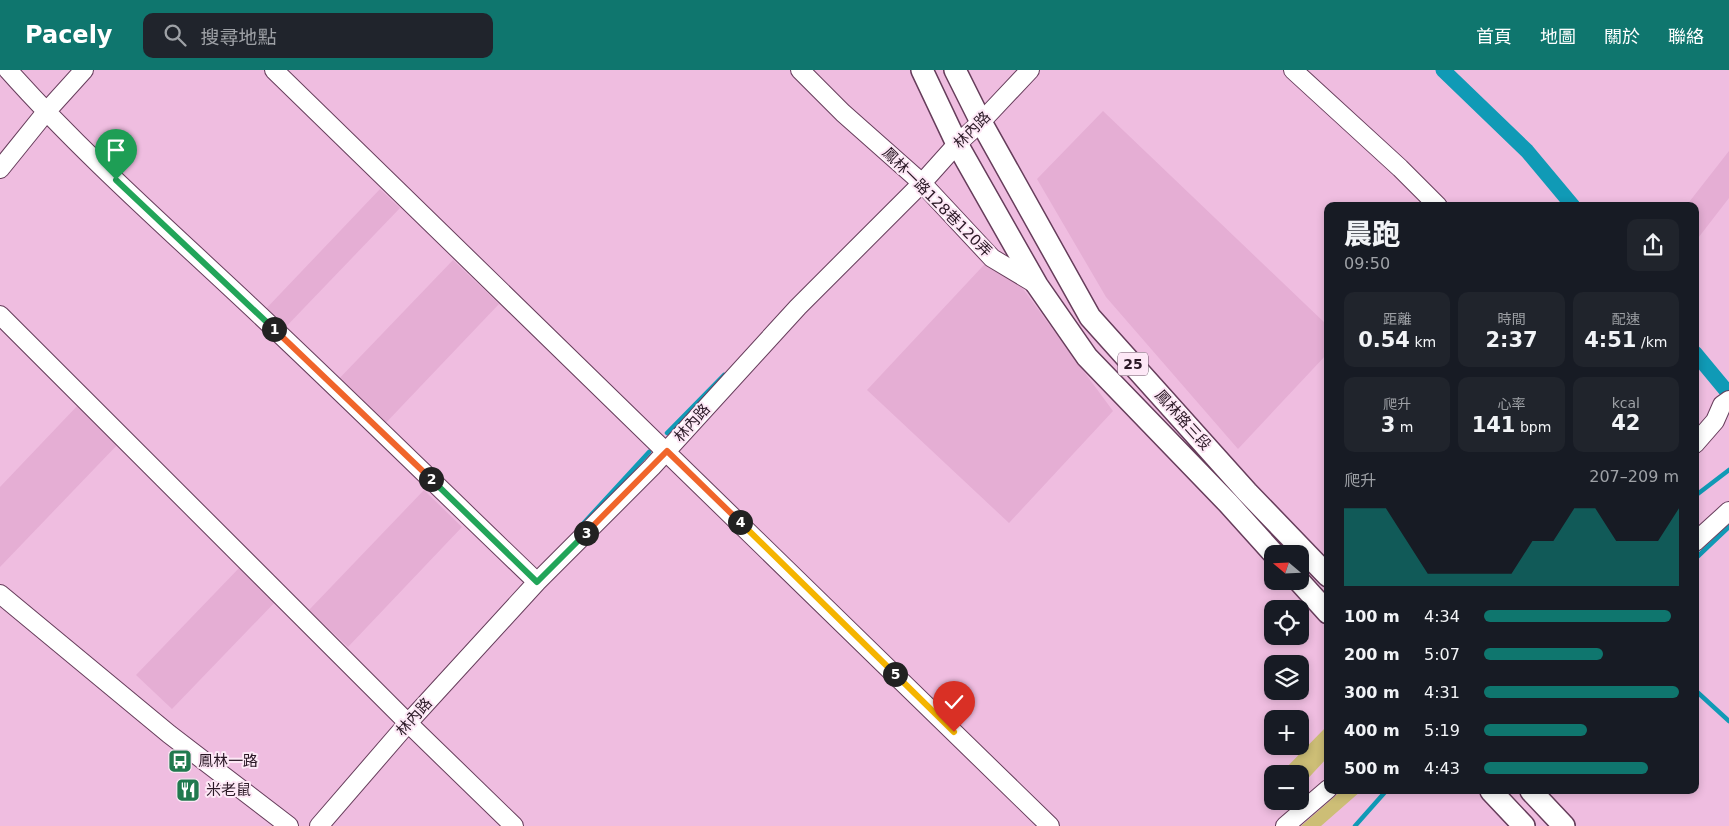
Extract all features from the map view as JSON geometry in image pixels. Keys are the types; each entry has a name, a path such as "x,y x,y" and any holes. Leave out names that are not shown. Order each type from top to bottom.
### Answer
{"main road":[{"name":"25","path":"922,70 957,144"},
{"name":"25","path":"955,70 981,122"},
{"name":"鳳林路三段","path":"981,122 1090,317 1247,492 1324,572"},
{"name":"鳳林路三段","path":"957,144 1037,284 1087,357 1228,503 1266,545"},
{"path":"1306,590 1324,609"},
{"path":"1495,794 1524,826"},
{"path":"1533,794 1555,821"}],"street":[{"path":"8,70 46,112 537,582"},
{"path":"0,169 46,112 84,70"},
{"path":"274,70 1050,826"},
{"name":"鳳林一路128巷120弄","path":"800,70 843,113 922,183 992,258 1037,284"},
{"name":"林內路","path":"320,826 408,723 537,582 667,451 798,308 922,183 957,144 981,122 1030,70"},
{"path":"1293,70 1400,168 1434,202"},
{"path":"0,316 408,723 514,826"},
{"path":"1699,439 1715,421 1726,402"},
{"path":"1699,538 1729,511"},
{"path":"0,594 169,734 289,826"},
{"path":"1284,826 1324,792"}],"shaded area":[{"path":"1103,111 1324,322 1324,357 1238,449 1106,297 1037,179"},
{"path":"1729,151 1729,198 1699,237 1699,202 1689,202"},
{"path":"380,189 400,208 280,333 261,314"},
{"path":"996,252 1113,411 1009,523 867,390"},
{"path":"453,260 499,304 380,429 334,384"},
{"path":"79,404 120,442 0,567 0,487"},
{"path":"424,490 462,527 348,647 309,610"},
{"path":"241,566 277,600 172,709 136,675"},
{"path":"1324,729 1324,761 1309,777 1309,765 1289,765 1299,755 1309,755 1309,744"},
{"path":"1338,794 1358,794 1321,826 1301,826"}],"waterway":[{"path":"1443,70 1527,151 1570,202"},
{"path":"1699,358 1729,394"},
{"path":"667,433 724,375"},
{"path":"580,527 649,452"},
{"path":"1699,493 1729,470"},
{"path":"1699,555 1729,527"},
{"path":"1699,694 1729,721"},
{"path":"1355,826 1383,794"}],"place":[{"name":"鳳林一路","path":"180,761"},
{"name":"米老鼠","path":"188,790"}],"route":[{"path":"116,180 537,582 667,451 954,732"}]}
